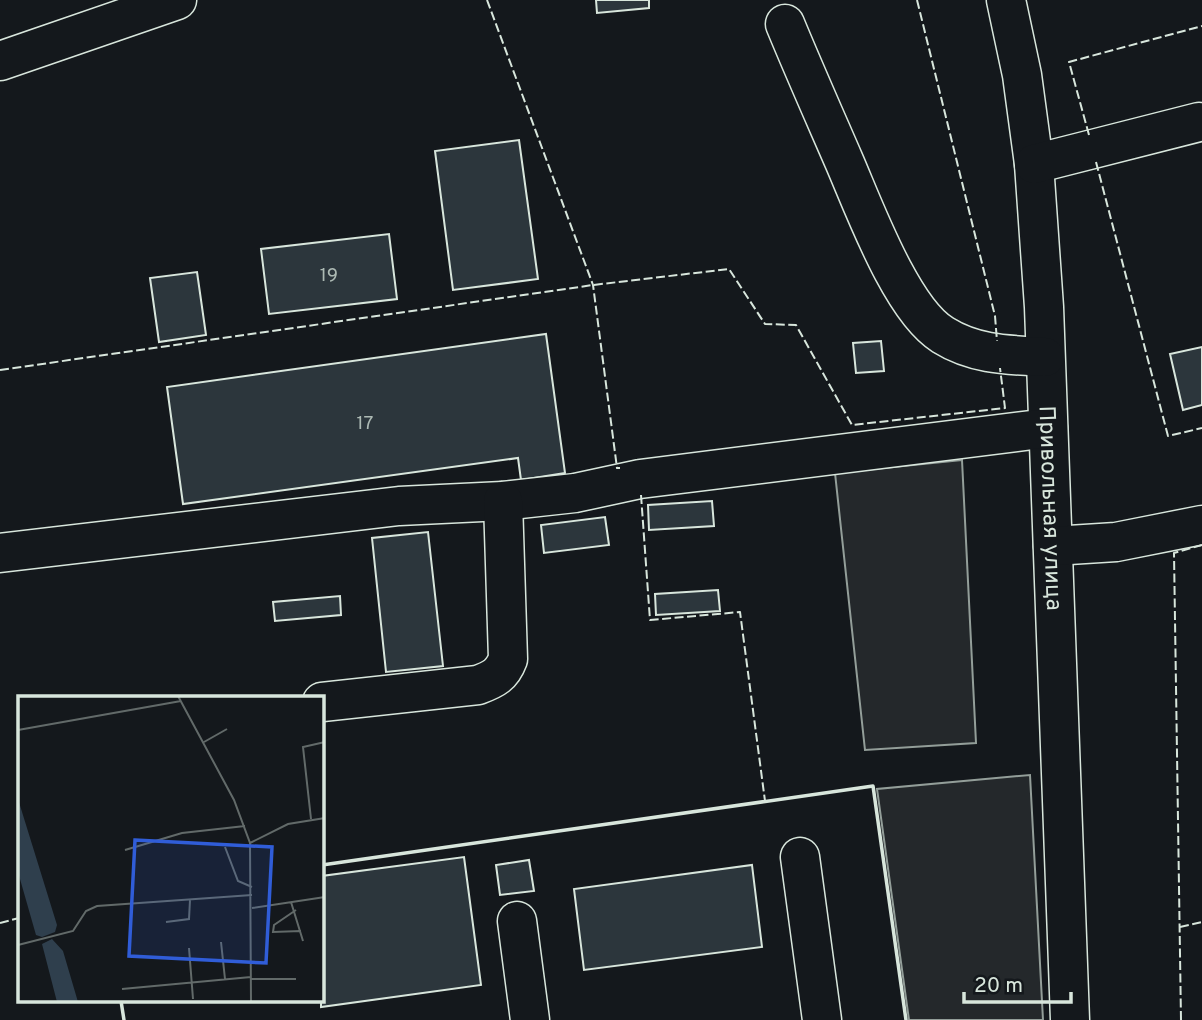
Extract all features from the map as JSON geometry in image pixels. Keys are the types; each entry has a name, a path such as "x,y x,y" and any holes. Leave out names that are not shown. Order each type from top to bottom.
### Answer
{"street":[{"path":"0,61 177,0"},
{"name":"Привольная улица","path":"1006,0 1022,75 1034,164 1053,546 1070,1020"},
{"path":"785,24 880,245 918,312 941,334 964,346 989,354 1045,357"},
{"path":"1034,164 1199,122"},
{"path":"0,553 399,506 503,501 575,493 640,479 1048,428"},
{"path":"324,702 478,685 491,681 502,673 508,659 503,501"},
{"path":"1053,546 1116,542 1202,525"},
{"path":"800,857 822,1020"},
{"path":"517,921 530,1020"}],"shaded area":[{"path":"962,460 976,743 865,750 835,473"},
{"path":"1030,775 1043,1020 909,1020 877,789"}],"building":[{"path":"596,0 649,0 649,8 597,13"},
{"path":"519,140 538,279 453,290 435,151"},
{"path":"389,234 397,299 269,314 261,249"},
{"path":"197,272 206,335 159,342 150,278"},
{"path":"546,334 565,473 521,480 518,458 183,504 167,387"},
{"path":"881,341 884,371 856,373 853,343"},
{"path":"1202,347 1202,405 1183,410 1170,354"},
{"path":"712,501 714,526 649,530 648,505"},
{"path":"605,517 609,545 544,553 541,525"},
{"path":"428,532 443,666 386,672 372,538"},
{"path":"718,590 720,611 656,615 655,594"},
{"path":"340,596 341,615 275,621 273,602"},
{"path":"464,857 481,985 321,1007 321,1002 324,1002 324,876"},
{"path":"529,860 534,891 500,895 496,865"},
{"path":"752,865 762,947 584,970 574,889"}],"fence":[{"path":"487,0 593,285 617,468 620,468"},
{"path":"917,0 995,316 997,341"},
{"path":"1089,135 1069,62 1202,26"},
{"path":"1096,162 1168,436 1202,428"},
{"path":"0,370 593,285 729,269 765,324 796,325 852,425 1005,408 1000,368"},
{"path":"641,495 650,620 740,612 765,801"},
{"path":"1181,1020 1174,553 1202,545"},
{"path":"0,923 18,918"},
{"path":"1180,927 1202,922"}],"wall":[{"path":"324,865 873,786 906,1020"},
{"path":"121,1002 124,1020"}]}
